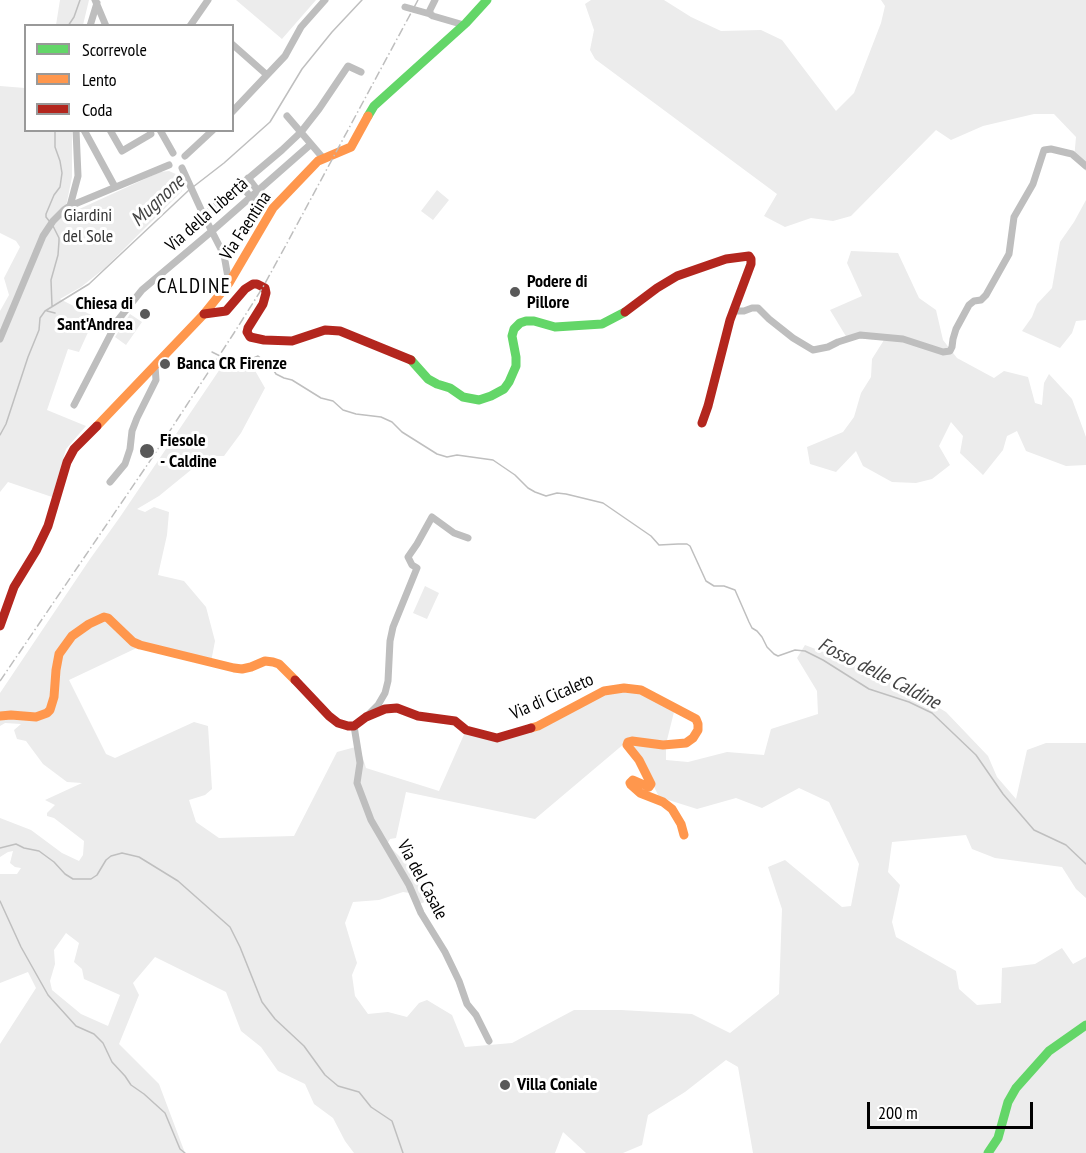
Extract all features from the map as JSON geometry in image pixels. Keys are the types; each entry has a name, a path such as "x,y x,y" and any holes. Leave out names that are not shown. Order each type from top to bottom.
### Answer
{"street":[{"path":"191,24 207,0"},
{"path":"234,110 285,56 302,27 325,0"},
{"path":"430,14 435,0"},
{"name":"Via Faentina","path":"0,626 14,587 48,526 70,456 79,443 204,314 229,283 273,208 318,161 351,147 374,106 464,26 487,0"},
{"path":"90,24 96,1"},
{"path":"96,1 105,24"},
{"path":"405,7 464,26"},
{"path":"234,46 267,75"},
{"path":"204,216 301,132 348,66 361,72"},
{"path":"287,117 323,158"},
{"path":"70,206 78,176 76,132"},
{"path":"85,132 116,187"},
{"path":"111,132 122,151 151,134 150,132"},
{"path":"161,132 173,153"},
{"path":"185,156 211,132"},
{"name":"Via della Libertà","path":"74,405 118,320 142,290 311,144"},
{"path":"734,311 758,308 792,338 813,350 860,335 903,339 943,352 950,351 956,329 969,305 986,295 1006,261 1011,247 1014,217 1033,184 1044,150 1050,149 1072,154 1086,166"},
{"path":"173,153 178,152 185,156"},
{"path":"169,165 169,159 173,153"},
{"path":"169,165 174,169 182,168 186,162 185,156"},
{"path":"0,339 43,236 51,223 70,206 169,165"},
{"path":"182,168 224,255 229,283"},
{"path":"240,185 251,197 264,205 269,197 258,191 248,178"},
{"path":"204,314 226,311 245,289 257,284 265,288 266,293 263,304 248,328 247,332 250,337 292,341 325,330 340,332 411,360 437,384 450,388 463,397 478,400 504,389 509,382 516,366 512,336 514,329 520,323 534,321 555,327 602,324 622,314 657,288 682,274 726,259 749,256 751,264 734,311 702,423"},
{"path":"110,482 124,464 130,449 132,430 156,380 155,366"},
{"path":"366,717 378,705 385,693 393,627 417,568 412,565 408,557 432,517 454,532 468,538"},
{"path":"0,716 36,717 47,713 54,697 59,654 72,636 89,624 106,617 133,642 140,645 234,668 251,667 264,661 279,664 329,716 338,723 354,726"},
{"name":"Via di Cicaleto","path":"354,726 366,717 385,709 397,708 418,716 454,721 466,730 496,738 538,726 604,691 624,688 641,690 691,716 698,724 698,730 693,738 686,743 663,745 632,741 627,745 642,765 651,784 649,787 633,780 631,785 644,795 668,805 679,820 684,835"},
{"name":"Via del Casale","path":"354,726 360,763 357,783 371,820 445,952 467,1004 476,1015 489,1041"},
{"path":"988,1153 998,1138 1008,1102 1016,1088 1049,1051 1086,1025"}],"green space":[{"path":"60,0 89,0 83,24 56,24"},
{"path":"236,0 316,0 282,39"},
{"path":"591,0 664,0 691,17 721,31 761,30 782,40 836,111 854,93 881,23 885,6 881,0 1086,0 1086,171 1074,159 1076,137 1054,114 1034,114 983,126 951,140 936,130 851,216 833,221 811,218 785,227 764,216 777,194 595,59 590,50 594,30 585,4"},
{"name":"Giardini del Sole","path":"0,86 24,88 24,132 72,132 72,177 64,216 160,172 169,171 178,175 183,183 182,191 105,268 81,287 60,299 95,317 79,352 68,349 47,410 86,426 66,449 52,497 8,482 0,492 0,311 9,295 4,278 20,247 16,241 0,233"},
{"path":"437,190 449,200 433,220 421,211"},
{"path":"1086,200 1086,320 1076,321 1072,333 1060,348 1022,331 1032,317 1037,304 1052,288 1060,242"},
{"path":"851,251 898,253 919,298 936,310 943,340 957,358 994,378 1004,371 1028,377 1035,403 1042,405 1044,383 1049,374 1072,399 1086,437 1086,465 1066,466 1026,451 1017,431 1007,436 1003,450 983,475 960,453 963,436 951,422 939,446 950,465 932,479 916,483 892,482 863,466 856,451 836,472 810,464 807,447 843,432 854,417 861,393 871,377 872,359 884,340 847,338 830,310 862,296 847,263"},
{"path":"130,314 142,322 126,345 115,337"},
{"path":"222,366 253,367 265,388 241,433 224,456 208,456 159,496 137,509 145,512 154,507 169,512 167,535 158,575 184,581 206,607 215,641 211,662 143,645 69,680 106,754 115,758 194,722 208,726 212,789 205,795 189,800 196,822 219,838 294,836 337,752 359,746 366,768 439,791 466,730 497,738 538,726 604,691 641,690 675,708 666,744 666,760 688,762 727,752 764,755 771,729 818,714 817,691 797,658 805,645 886,676 946,712 988,756 997,777 1016,799 1027,750 1046,743 1086,743 1086,898 1076,889 1062,867 995,858 972,849 966,835 892,842 888,872 900,885 892,922 896,937 956,971 959,989 977,1005 1001,1003 1002,968 1035,964 1062,948 1073,964 1086,957 1086,1153 753,1153 738,1067 726,1060 685,1092 648,1115 642,1145 623,1153 586,1153 563,1132 555,1153 354,1153 333,1118 314,1104 305,1084 278,1071 261,1047 241,1031 226,992 155,957 133,983 139,995 119,1044 159,1084 185,1153 0,1153 0,1044 36,988 28,972 0,983 0,874 17,874 21,868 10,863 13,851 0,857 0,818 31,830 62,853 79,861 83,855 84,841 54,818 47,816 55,805 45,800 82,783 67,782 43,764 26,741 17,739 14,730 21,724 5,723 0,726 0,693","holes":["625,743 637,752 659,797 697,809 736,798 762,808 799,788 829,802 859,864 851,906 842,907 785,860 768,867 782,909 779,994 730,1033 692,1014 574,1010 512,1043 465,1047 452,1015 427,1000 419,1003 407,1017 388,1012 368,1014 355,996 352,975 357,963 345,923 353,902 379,900 403,892 410,893 419,904 431,900 429,886 387,844 390,839 396,838 406,792 535,819","66,933 79,943 74,962 82,969 84,979 120,995 108,1026 81,1014 52,990 50,981 55,964 54,950"]},
{"path":"425,586 439,593 427,619 413,613"}],"waterway":[{"path":"69,24 80,0"},
{"name":"Mugnone","path":"193,187 270,122 302,69 362,0"},
{"path":"50,222 46,214 60,187 62,173 55,147 55,132"},
{"name":"Mugnone","path":"0,435 39,330 40,318 45,311 89,284 189,190"},
{"path":"52,306 51,280 58,255 59,241 53,226"},
{"name":"Mugnone","path":"47,311 55,313"},
{"name":"Fosso delle Caldine","path":"212,352 239,362 258,356 271,366 276,374 292,380 321,398 333,401 343,410 381,417 392,422 402,432 437,454 447,457 457,455 493,460 535,492 546,496 557,493 566,494 603,503 651,536 659,545 687,544 706,581 714,586 724,586 735,590 752,628 757,631 774,654 778,656 795,650 805,651 869,689 909,702 932,713 976,755 1003,794 1034,830 1066,845 1086,864"},
{"path":"0,848 16,844 39,851 73,879 91,879 97,875 106,860 122,853 139,857 178,881 230,927 262,1002 275,1019 304,1046 325,1075 338,1086 359,1092 371,1107 392,1121 403,1153"},
{"path":"0,901 21,947 48,995 76,1026 94,1034 103,1043 112,1062 131,1085 165,1113 180,1149 185,1153"}],"railway":[{"path":"0,681 154,455 263,287 418,0"}],"traffic: fast":[{"path":"368,116 374,106 466,23 487,0"},
{"path":"411,360 428,379 450,388 463,397 479,400 504,389 509,382 516,366 512,336 514,329 520,323 534,321 555,327 602,324 625,312"},
{"path":"988,1153 998,1138 1008,1102 1016,1088 1049,1051 1086,1025"}],"traffic: slow":[{"path":"97,426 204,314 229,283 273,208 318,161 351,147 368,116"},
{"path":"0,716 36,717 47,713 54,697 59,654 72,636 104,617 108,618 133,642 140,645 234,668 242,669 265,661 273,662 279,664 295,680"},
{"path":"531,728 604,691 624,688 641,690 696,719 698,730 686,743 663,745 632,741 627,745 639,760 651,784 649,787 633,780 631,785 640,793 663,802 672,809 681,824 684,835"}],"traffic: jam":[{"path":"625,312 677,276 726,259 749,256 751,264 730,320 702,423"},
{"path":"204,314 226,311 245,289 257,284 265,288 266,293 263,304 248,328 247,332 250,337 292,341 325,330 340,331 411,360"},
{"path":"0,626 14,587 48,526 67,462 74,449 97,426"},
{"path":"295,680 329,716 338,723 348,726 354,726 366,717 385,709 397,708 418,716 455,721 466,730 497,738 531,728"}],"place":[{"name":"Podere di Pillore","path":"515,292"},
{"name":"Chiesa di Sant'Andrea","path":"145,314"},
{"name":"Banca CR Firenze","path":"165,364"},
{"name":"Fiesole - Caldine","path":"147,451"},
{"name":"Villa Coniale","path":"505,1085"}],"district":[{"name":"CALDINE","path":"194,287"}]}
